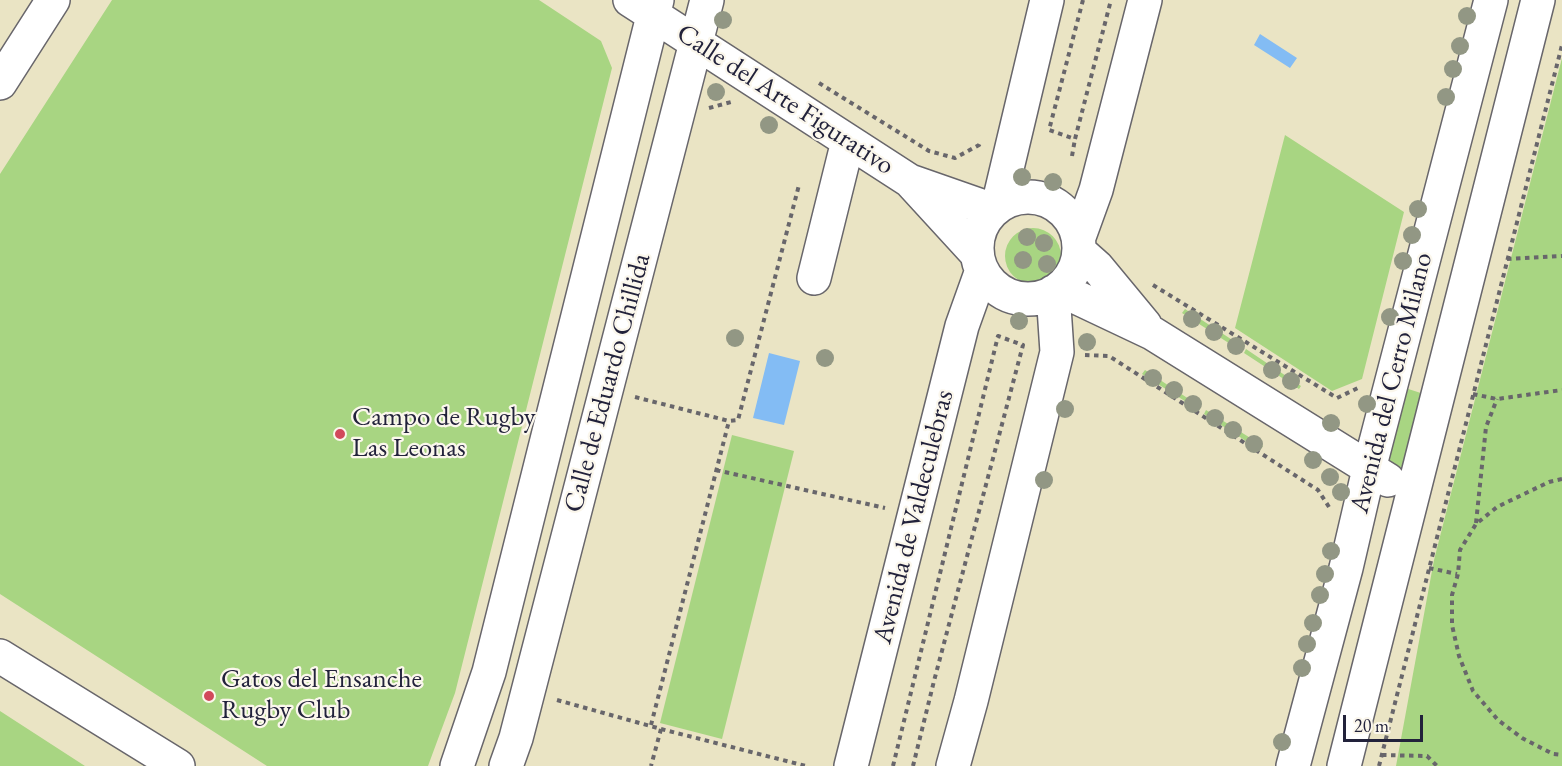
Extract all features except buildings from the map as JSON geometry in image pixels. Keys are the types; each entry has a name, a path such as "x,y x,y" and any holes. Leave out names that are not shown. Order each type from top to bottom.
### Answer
{"street":[{"path":"0,83 53,0"},
{"name":"Calle de Eduardo Chillida","path":"506,766 516,738 707,0"},
{"path":"1047,0 995,208 980,230 977,242 979,262 991,284 1005,293 1021,298 1038,298 1056,290 1069,279 1076,266 1079,244 1096,190 1145,0"},
{"name":"Avenida del Cerro Milano","path":"1293,766 1491,0"},
{"name":"Avenida del Cerro Milano","path":"1344,766 1359,699 1538,0"},
{"name":"Calle de Eduardo Chillida","path":"457,766 489,672 646,5"},
{"name":"Calle del Arte Figurativo","path":"646,5 696,43 910,181 995,208"},
{"path":"814,278 848,141"},
{"name":"Calle del Arte Figurativo","path":"910,181 979,262"},
{"path":"995,208 1013,198 1030,196 1047,200 1061,208 1072,221 1079,244 1152,333"},
{"name":"Avenida de Valdeculebras","path":"851,766 979,262"},
{"path":"1056,290 1152,333 1412,495"},
{"path":"953,766 1057,352 1056,290"},
{"path":"0,656 178,766"}],"path":[{"path":"1083,0 1049,130 1075,139 1111,0"},
{"path":"1380,766 1562,45"},
{"path":"812,80 929,151 955,158 979,145 984,134"},
{"path":"625,394 729,421 738,420 799,185"},
{"path":"1508,259 1562,256"},
{"path":"1144,281 1173,296 1337,398 1368,382"},
{"path":"893,766 998,336 1023,345 913,766"},
{"path":"1081,356 1109,356 1318,490 1333,513"},
{"path":"1473,394 1497,399 1562,390"},
{"path":"1476,524 1486,427 1497,399"},
{"path":"651,725 729,421"},
{"path":"716,470 894,510"},
{"path":"1562,479 1549,482 1497,507 1476,524 1460,550 1458,574 1452,594 1452,625 1459,656 1473,691 1498,720 1522,738 1553,754 1562,755"},
{"path":"1429,568 1458,574"},
{"path":"548,698 806,766"},
{"path":"651,766 661,729"},
{"path":"1382,755 1427,756 1437,766"}],"green space":[{"path":"112,0 539,0 601,41 612,68 455,693 428,766 267,766 0,594 0,174"},
{"path":"1562,58 1562,766 1396,766 1434,560"},
{"path":"1285,135 1404,212 1362,379 1332,391 1235,328"},
{"path":"1033,228 1044,230 1053,236 1059,245 1061,256 1059,267 1053,276 1044,282 1033,284 1022,282 1013,276 1007,267 1005,256 1007,245 1013,236 1022,230"},
{"path":"1185,309 1240,345 1238,349 1182,313"},
{"path":"1246,349 1301,386 1299,389 1244,353"},
{"path":"1145,370 1201,407 1199,410 1142,374"},
{"path":"1402,387 1424,394 1407,462 1395,468 1385,462"},
{"path":"1206,410 1263,446 1260,450 1204,414"},
{"path":"732,435 794,451 722,739 660,723"},
{"path":"0,711 85,766 0,766"}],"water":[{"path":"1260,34 1297,58 1290,68 1254,45"},
{"path":"769,353 800,361 784,425 753,418"}],"place":[{"name":"Campo de Rugby Las Leonas","path":"340,434"},
{"name":"Gatos del Ensanche Rugby Club","path":"209,696"}]}
